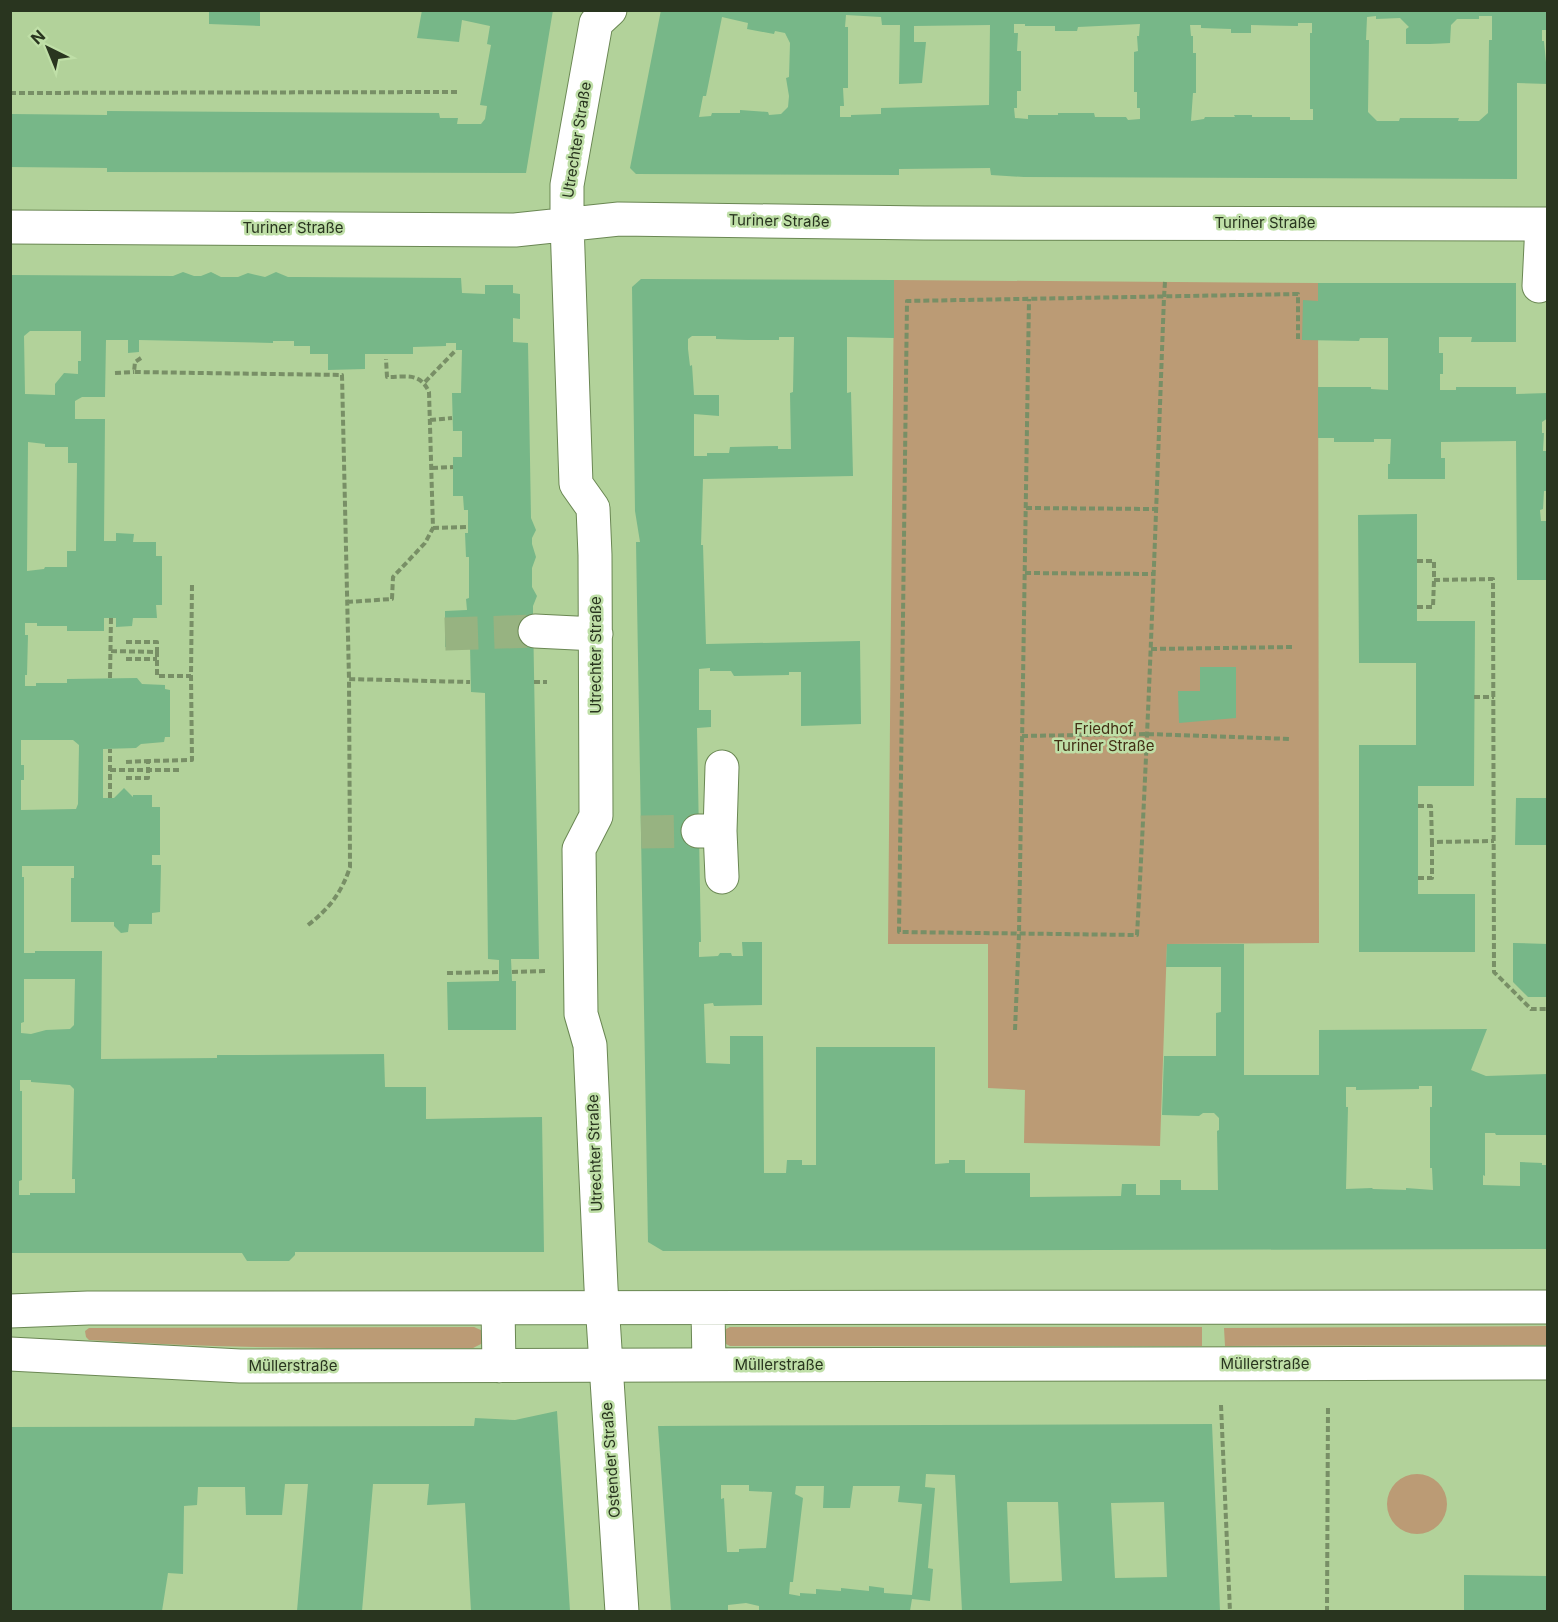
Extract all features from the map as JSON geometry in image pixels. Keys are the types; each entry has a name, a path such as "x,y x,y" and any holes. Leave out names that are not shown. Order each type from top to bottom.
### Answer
{"main road":[{"name":"Utrechter Straße","path":"602,1308 590,1045 581,1014 579,861 579,849 596,816 593,508 576,484 567,185 596,23 610,10"},
{"name":"Turiner Straße","path":"10,227 516,230 619,219 924,223 1545,224"},
{"path":"1539,286 1545,224"},
{"path":"535,631 596,634"},
{"path":"722,767 709,831 722,877"},
{"path":"10,1311 88,1308 1548,1307"},
{"path":"498,1308 499,1366"},
{"name":"Ostender Straße","path":"602,1308 622,1611"},
{"path":"708,1309 709,1365"},
{"name":"Müllerstraße","path":"10,1354 240,1366 1548,1363"}],"path":[{"path":"10,93 458,92"},
{"path":"1165,282 1164,297 1156,508 1148,734 1137,935 899,932 907,301 1164,297 1298,294 1298,339"},
{"path":"1015,1030 1019,934 1029,299"},
{"path":"425,382 456,350"},
{"path":"134,372 135,362 141,358"},
{"path":"347,602 392,599 393,577 425,543 433,528 429,392 425,382 414,377 387,377 386,359"},
{"path":"115,373 342,375 349,679 350,867 344,885 335,899 321,915 308,925"},
{"path":"430,420 452,418"},
{"path":"432,468 453,467"},
{"path":"1026,508 1156,508"},
{"path":"433,528 468,527"},
{"path":"1417,561 1434,561 1433,607 1417,607"},
{"path":"1025,573 1154,574"},
{"path":"1434,580 1493,579 1494,972 1531,1009 1548,1009"},
{"path":"126,762 192,760 190,676 192,585"},
{"path":"110,678 111,618"},
{"path":"126,642 157,642 157,676 190,676"},
{"path":"1151,649 1292,647"},
{"path":"111,651 157,652"},
{"path":"126,659 157,659"},
{"path":"349,679 470,682"},
{"path":"534,682 547,682"},
{"path":"1474,697 1494,697"},
{"path":"1022,736 1148,734 1291,739"},
{"path":"110,748 110,798"},
{"path":"126,778 148,778 148,761"},
{"path":"110,770 182,770"},
{"path":"1418,807 1431,806 1432,878 1418,878"},
{"path":"1432,842 1494,841"},
{"path":"512,972 549,971"},
{"path":"447,973 499,972"},
{"path":"1221,1405 1230,1611"},
{"path":"1327,1611 1328,1405"}],"green space":[{"name":"Friedhof Turiner Straße","path":"894,280 1318,283 1319,943 1167,944 1160,1146 1024,1143 1025,1090 988,1088 988,944 888,944"},
{"path":"1547,1326 1547,1345 1225,1346 1224,1328"},
{"path":"474,1327 483,1331 483,1343 473,1348 185,1345 89,1340 85,1331 89,1328"},
{"path":"730,1327 1202,1327 1202,1346 730,1346 724,1343 724,1330"},
{"path":"1417,1474 1434,1479 1442,1487 1447,1504 1442,1521 1434,1529 1417,1534 1400,1529 1392,1521 1387,1504 1392,1487 1400,1479"}],"building":[{"path":"209,10 260,10 260,26 209,24"},
{"path":"422,10 553,10 526,173 107,172 107,168 10,167 10,114 107,115 107,111 439,113 440,118 458,118 457,124 481,124 485,119 487,106 480,105 491,45 487,44 490,26 462,20 459,42 417,38"},
{"path":"661,10 1548,10 1548,30 1542,30 1542,41 1544,41 1548,84 1517,83 1517,179 1024,177 991,175 990,168 899,169 899,175 636,174 630,168","holes":["846,15 881,17 882,25 900,25 899,84 922,83 926,42 914,42 914,26 990,25 989,105 881,108 881,114 840,117 840,106 844,106 843,88 848,88 848,27 845,27","1479,16 1492,16 1492,40 1489,40 1488,113 1479,121 1458,121 1459,118 1400,118 1399,121 1377,121 1368,112 1367,17 1400,18 1409,27 1406,29 1406,44 1430,44 1450,43 1451,25 1457,19 1479,19","722,17 748,23 747,29 774,34 775,31 785,33 790,43 789,77 786,78 789,96 788,107 781,114 769,115 768,112 740,110 740,113 712,113 711,116 699,117 703,96 706,96","1298,23 1312,23 1310,109 1313,109 1313,120 1234,115 1235,117 1205,117 1191,121 1193,93 1196,93 1196,53 1193,53 1193,36 1191,36 1190,25 1201,25 1201,28 1231,29 1231,33 1251,33 1251,25 1298,26","1014,24 1055,26 1055,31 1077,31 1078,27 1140,24 1139,36 1137,36 1138,51 1134,52 1134,92 1137,92 1140,119 1095,117 1094,113 1058,113 1058,115 1028,115 1028,119 1015,118 1017,91 1021,91 1021,51 1017,51 1018,33 1014,33"]},
{"path":"183,272 201,276 211,272 221,277 238,277 248,273 265,277 276,272 288,277 461,278 462,293 485,294 485,285 513,285 513,293 520,294 520,319 513,318 513,342 528,343 531,518 536,530 532,538 536,557 532,568 532,587 537,596 533,606 533,615 539,959 511,959 512,981 516,981 516,1030 448,1030 447,982 499,981 499,960 488,959 485,693 471,692 470,646 445,647 445,611 467,610 466,599 469,598 469,557 466,557 465,533 468,533 468,510 464,510 463,496 453,496 453,457 462,457 462,431 453,431 452,393 461,393 462,350 456,350 456,343 446,343 446,346 413,347 413,354 365,354 365,369 328,370 328,354 310,354 310,346 294,346 294,341 273,341 273,343 139,340 139,352 128,353 128,340 106,340 105,397 82,397 75,401 75,419 105,419 104,541 116,541 116,533 134,534 133,542 156,542 156,556 162,556 162,605 156,605 157,618 133,618 132,626 116,627 116,618 104,618 104,631 67,631 67,626 37,626 37,623 25,623 25,635 28,635 25,686 36,686 36,683 67,683 67,679 137,678 142,684 165,685 165,689 170,690 170,737 165,737 164,742 141,744 136,748 103,749 103,798 114,798 124,788 133,797 133,795 152,795 152,807 160,807 160,855 152,855 152,865 161,865 160,912 152,913 152,924 129,924 128,932 121,933 114,926 114,922 71,922 71,878 74,878 74,866 22,866 24,953 102,951 101,1059 217,1058 217,1055 384,1054 385,1087 426,1087 426,1119 542,1117 544,1252 295,1252 289,1261 247,1261 242,1253 10,1253 10,275 173,276","holes":["30,331 81,331 81,361 78,361 78,374 64,373 55,384 55,395 25,394 24,336","28,442 45,444 45,447 68,447 68,463 77,463 76,551 67,551 67,567 45,567 27,571","21,740 73,740 79,745 76,809 21,810 21,780 24,780 24,765 21,765","24,979 75,979 74,1025 70,1029 46,1030 31,1034 21,1033 21,1023 24,1022","20,1080 70,1085 74,1089 72,1179 75,1179 75,1193 19,1195 19,1181 22,1180 22,1091 20,1091"]},
{"path":"641,279 894,280 894,338 847,337 847,393 851,392 853,476 703,479 701,545 703,545 706,644 860,641 861,724 801,726 801,672 789,672 789,675 734,676 731,671 699,669 699,710 711,710 711,727 697,728 701,942 699,942 699,957 718,956 720,953 743,956 742,942 762,942 762,1005 714,1006 713,1003 704,1004 706,1063 730,1064 730,1036 763,1036 764,1173 786,1173 787,1160 802,1160 802,1165 816,1165 816,1047 935,1047 935,1164 949,1163 949,1160 965,1160 965,1173 1030,1173 1030,1197 1121,1196 1122,1184 1136,1184 1136,1195 1160,1195 1160,1180 1181,1180 1181,1190 1218,1190 1217,1131 1219,1130 1219,1118 1214,1113 1203,1113 1199,1116 1162,1115 1164,1056 1216,1056 1216,1013 1221,1012 1221,967 1166,967 1167,944 1244,944 1244,1075 1319,1075 1319,1030 1487,1029 1471,1070 1486,1076 1548,1074 1548,1135 1485,1133 1483,1185 1520,1186 1520,1162 1548,1165 1548,1249 663,1251 648,1242 636,542 640,542 635,511 632,287","holes":["692,336 747,340 779,340 779,337 794,337 793,392 790,393 791,449 778,449 778,446 730,447 729,453 707,453 707,456 694,456 694,414 719,416 719,395 694,395 692,365 690,366 688,349 688,339","1419,1086 1432,1086 1430,1168 1432,1168 1433,1190 1346,1189 1348,1107 1346,1107 1346,1087 1356,1087 1356,1090 1419,1089"]},
{"path":"1318,283 1516,283 1516,342 1471,342 1472,337 1439,337 1439,353 1443,353 1440,390 1456,390 1456,387 1516,387 1516,394 1548,393 1548,418 1542,422 1543,451 1547,451 1547,491 1544,491 1543,509 1540,510 1541,521 1548,521 1548,580 1517,580 1516,441 1441,442 1441,458 1445,458 1445,479 1388,479 1391,439 1374,439 1374,442 1334,442 1334,438 1318,438 1318,387 1371,387 1371,389 1388,390 1388,338 1360,338 1359,341 1302,340 1303,300 1318,301"},
{"path":"1417,514 1417,621 1475,621 1474,786 1418,786 1418,894 1475,894 1475,952 1359,952 1359,745 1416,745 1416,663 1359,663 1358,515"},
{"path":"1200,667 1236,667 1236,718 1179,723 1178,691 1200,691"},
{"path":"1516,798 1548,798 1548,845 1515,845"},
{"path":"1513,943 1548,944 1548,997 1528,997 1513,982"},
{"path":"557,1411 570,1611 471,1611 465,1503 427,1505 429,1484 373,1484 362,1611 297,1611 308,1484 285,1484 282,1515 246,1515 245,1487 198,1487 197,1505 184,1506 183,1574 168,1573 162,1611 10,1611 10,1427 474,1426 475,1418 515,1420"},
{"path":"1212,1424 1220,1611 962,1611 955,1475 926,1474 925,1487 935,1488 928,1568 933,1569 930,1601 912,1599 910,1611 759,1611 759,1606 746,1603 728,1605 728,1611 671,1611 658,1426","holes":["721,1485 749,1485 749,1491 772,1492 766,1548 727,1552 724,1498 721,1499","796,1486 824,1486 823,1508 850,1508 853,1486 900,1486 898,1502 922,1504 912,1595 884,1593 884,1588 869,1586 869,1591 841,1588 841,1591 816,1589 816,1594 800,1593 800,1596 789,1594 790,1582 793,1582 803,1498 795,1494","1007,1502 1058,1502 1062,1581 1010,1583","1164,1502 1167,1577 1115,1578 1111,1503"]},
{"path":"1464,1575 1548,1576 1548,1611 1464,1611"}],"tunnel":[{"path":"445,634 535,631"},
{"path":"641,832 698,831"}]}
